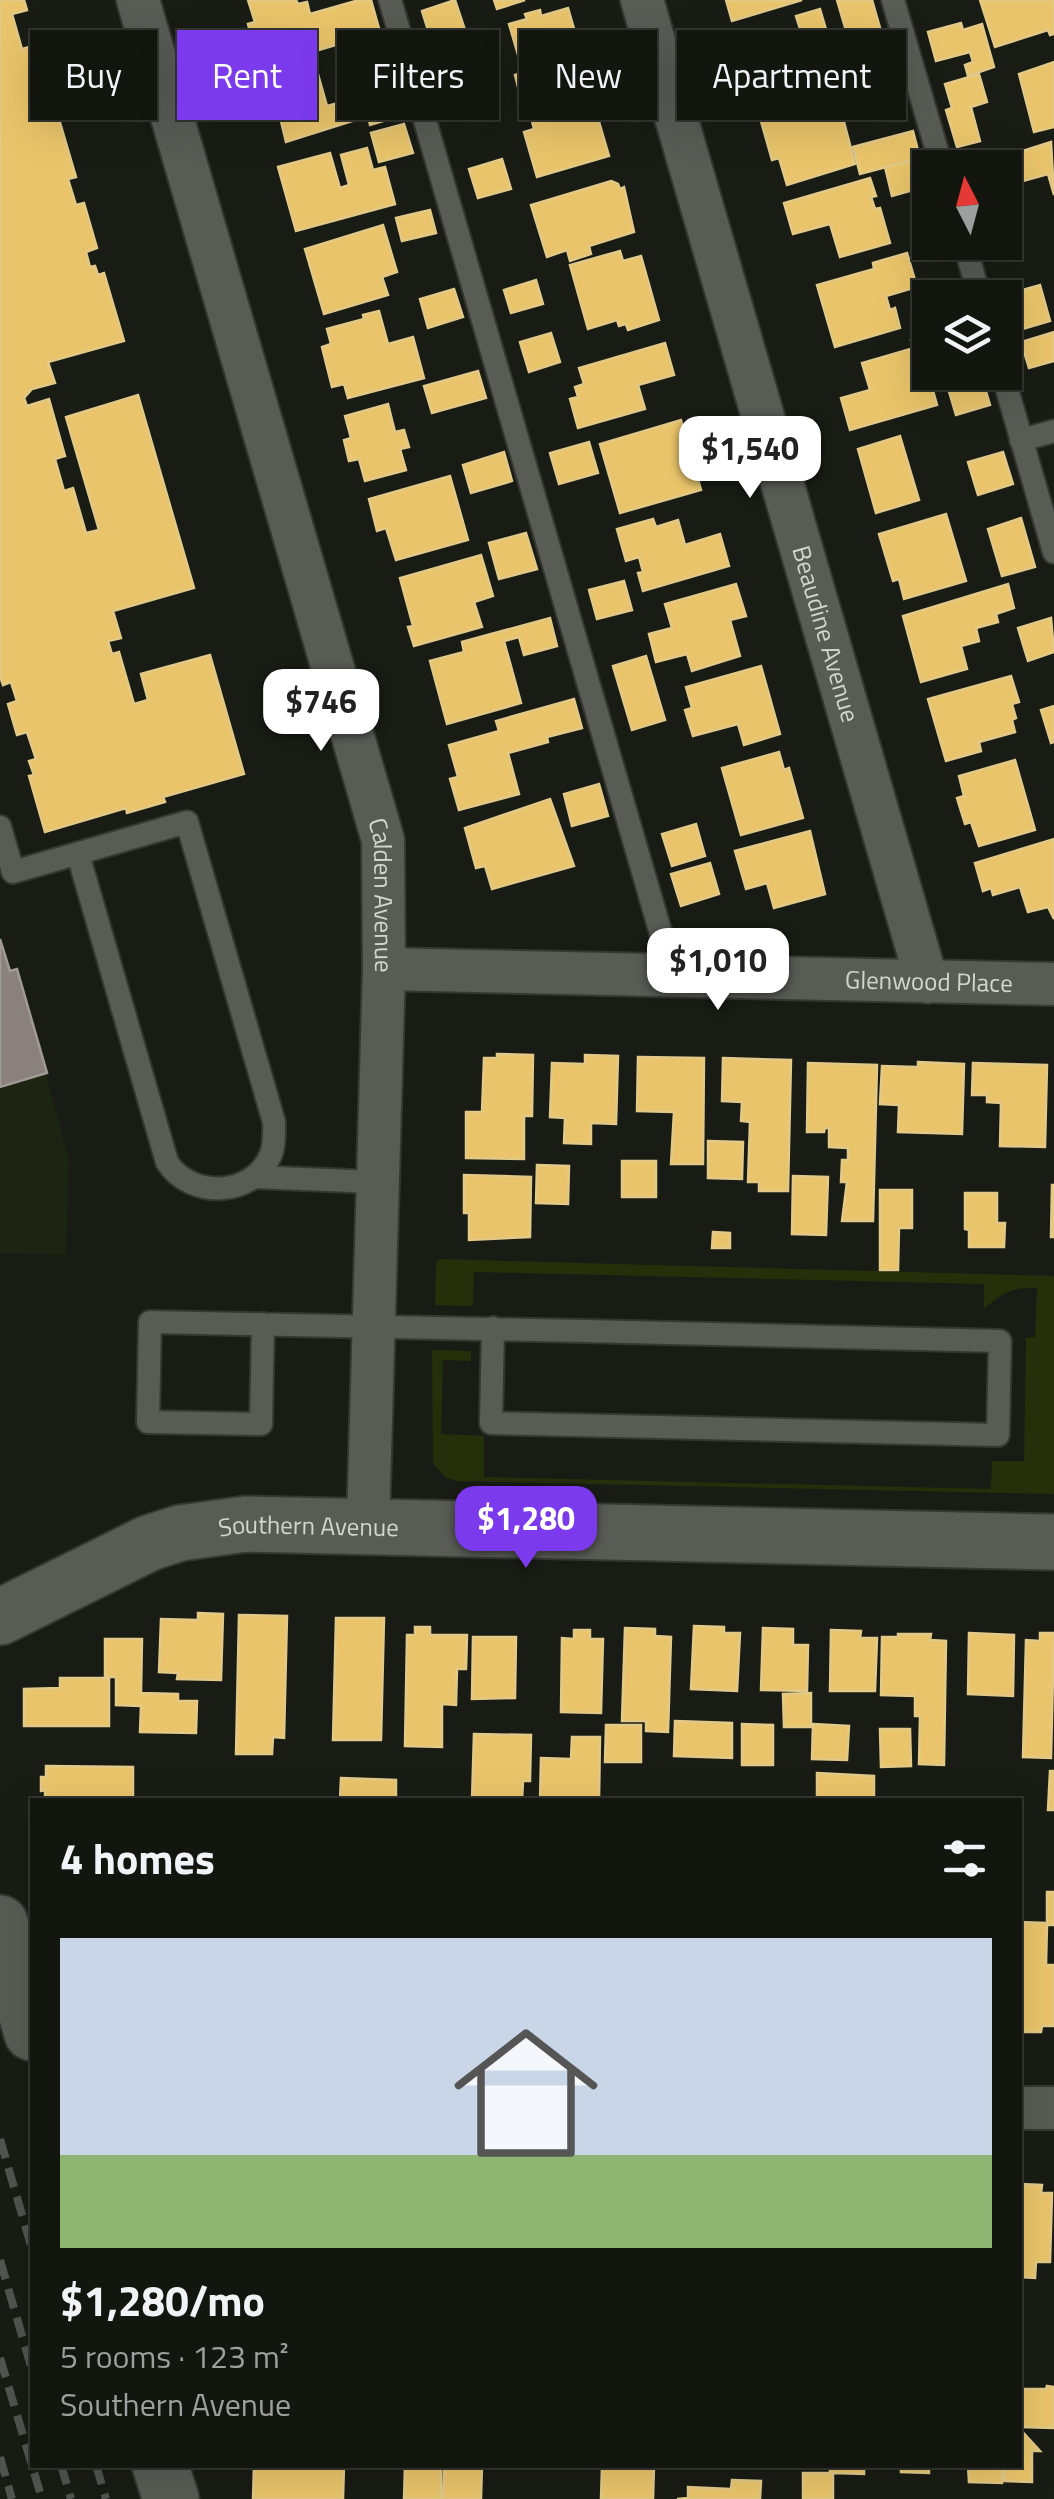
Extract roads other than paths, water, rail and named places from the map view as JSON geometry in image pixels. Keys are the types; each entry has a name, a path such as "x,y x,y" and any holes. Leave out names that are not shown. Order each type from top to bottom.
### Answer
{"street":[{"name":"Calden Avenue","path":"138,0 384,840 384,969 368,1524"},
{"name":"Beaudine Avenue","path":"642,0 927,982"},
{"name":"Glenwood Place","path":"384,969 1054,984"},
{"name":"Southern Avenue","path":"0,1617 150,1543 180,1533 246,1524 1054,1542"},
{"path":"0,1924 30,2027"},
{"path":"1022,2108 1054,2108"},
{"path":"161,2468 170,2499"}],"lane":[{"path":"390,0 673,976"},
{"path":"893,0 937,150"},
{"path":"1007,390 1054,552"},
{"path":"1022,440 1054,431"},
{"path":"0,827 13,872 187,822 274,1122 271,1154 255,1177"},
{"path":"78,854 166,1162 176,1176 198,1187 222,1188 255,1177 376,1182"},
{"path":"263,1324 261,1424 148,1422 150,1322 492,1328 1000,1341 998,1435 491,1423 492,1328"}],"railway":[{"path":"0,2139 30,2242"},
{"path":"0,2260 30,2363"},
{"path":"0,2358 30,2459"},
{"path":"0,2457 12,2499"},
{"path":"33,2468 42,2499"},
{"path":"62,2468 71,2499"},
{"path":"97,2468 106,2499"}]}
